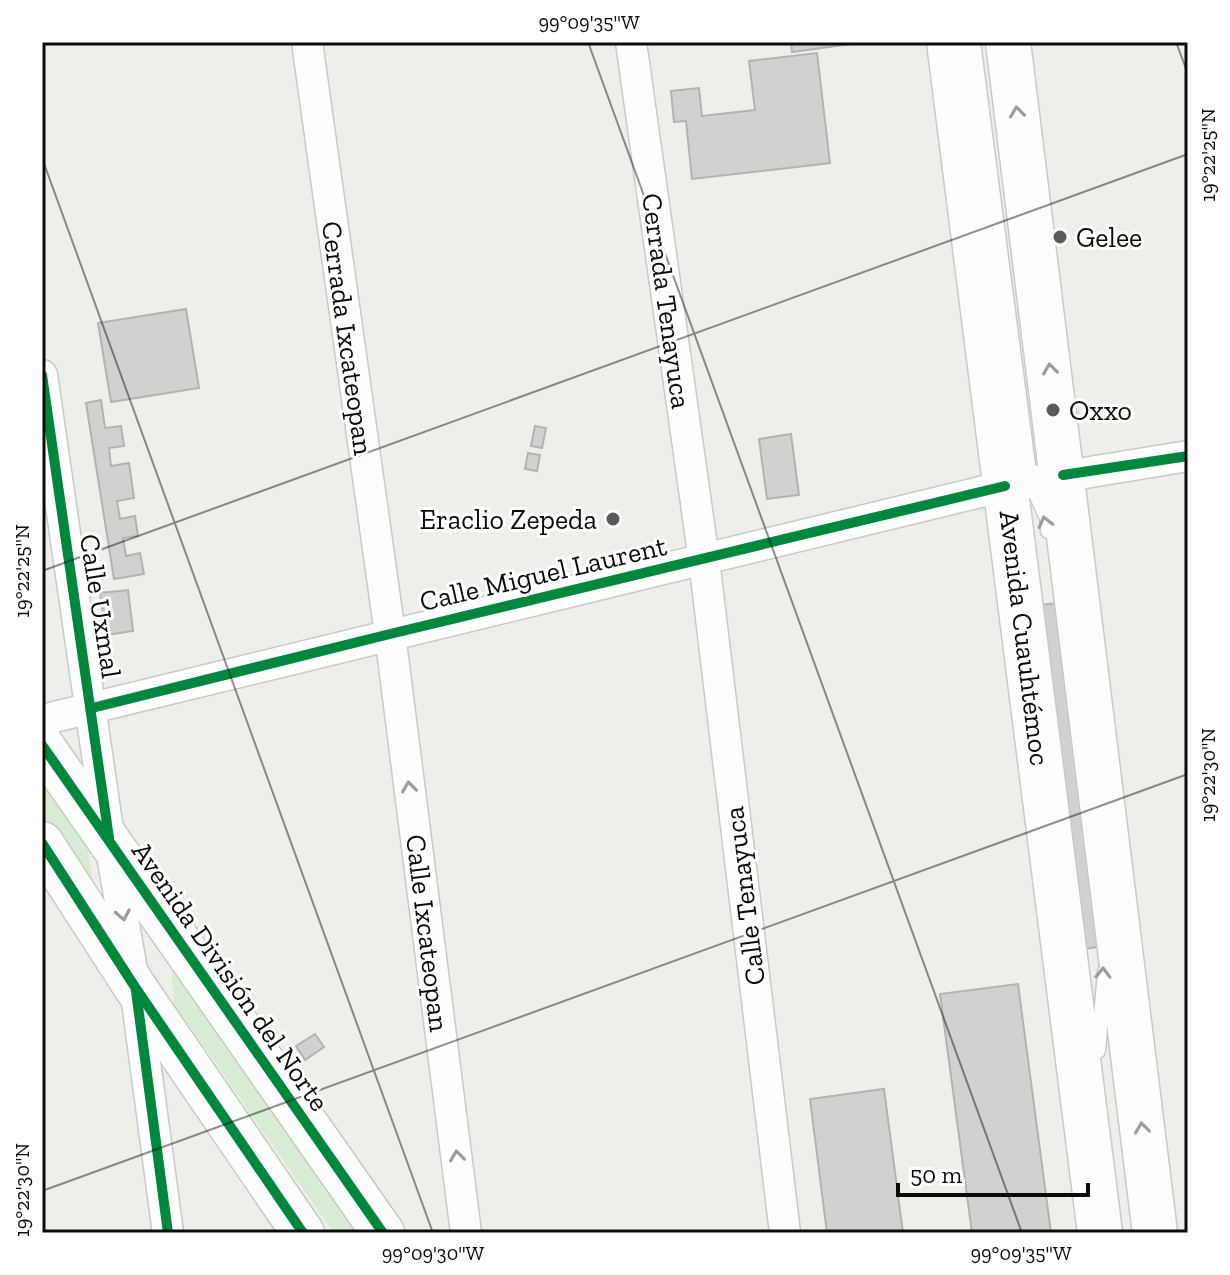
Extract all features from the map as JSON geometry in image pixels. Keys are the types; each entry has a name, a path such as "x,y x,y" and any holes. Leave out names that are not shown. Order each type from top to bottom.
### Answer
{"main road":[{"name":"Avenida Cuauhtémoc","path":"949,42 1033,481 1155,1233"},
{"name":"Avenida Cuauhtémoc","path":"1008,42 1033,481 1100,1233"},
{"name":"Avenida División del Norte","path":"42,745 383,1233"},
{"path":"42,843 135,987 303,1233"}],"street":[{"name":"Cerrada Ixcateopan","path":"307,42 390,634"},
{"name":"Cerrada Tenayuca","path":"631,42 704,560"},
{"name":"Calle Uxmal","path":"42,375 110,844 135,987 168,1233"},
{"name":"Calle Miguel Laurent","path":"42,720 1033,481 1188,456"},
{"name":"Calle Tenayuca","path":"704,560 785,1233"},
{"name":"Calle Ixcateopan","path":"390,634 466,1233"}],"lane":[{"path":"973,42 1033,481 1047,518 1051,549"},
{"path":"1033,481 1021,523 1076,974 1098,1059 1105,969 1103,953"}],"green space":[{"path":"42,774 86,836 92,880 42,816"},
{"path":"171,961 362,1233 334,1233 174,1004"}],"building":[{"path":"791,42 866,42 792,52"},
{"path":"817,53 830,163 692,179 686,121 674,122 671,91 699,88 702,116 755,110 749,61"},
{"path":"186,309 199,388 111,402 98,323"},
{"path":"101,400 105,428 121,426 124,446 109,448 111,466 129,463 134,498 117,501 120,519 135,516 138,536 123,538 126,556 140,553 144,574 114,579 86,403"},
{"path":"535,426 546,428 542,448 531,446"},
{"path":"791,434 799,495 767,499 759,439"},
{"path":"528,453 540,455 537,471 525,469"},
{"path":"128,590 133,631 106,635 100,593"},
{"path":"1058,603 1101,946 1080,949 1029,606"},
{"path":"1018,984 1051,1233 972,1233 940,994"},
{"path":"315,1034 324,1047 305,1060 296,1046"},
{"path":"884,1089 903,1233 827,1233 810,1099"}],"cycle path":[{"path":"42,375 109,838"},
{"path":"1063,475 1188,456"},
{"path":"92,708 1005,486"},
{"path":"42,745 383,1233"},
{"path":"42,843 135,987 303,1233"},
{"path":"136,991 168,1233"}],"place":[{"name":"Gelee","path":"1060,237"},
{"name":"Oxxo","path":"1053,410"},
{"name":"Eraclio Zepeda","path":"613,519"}]}
